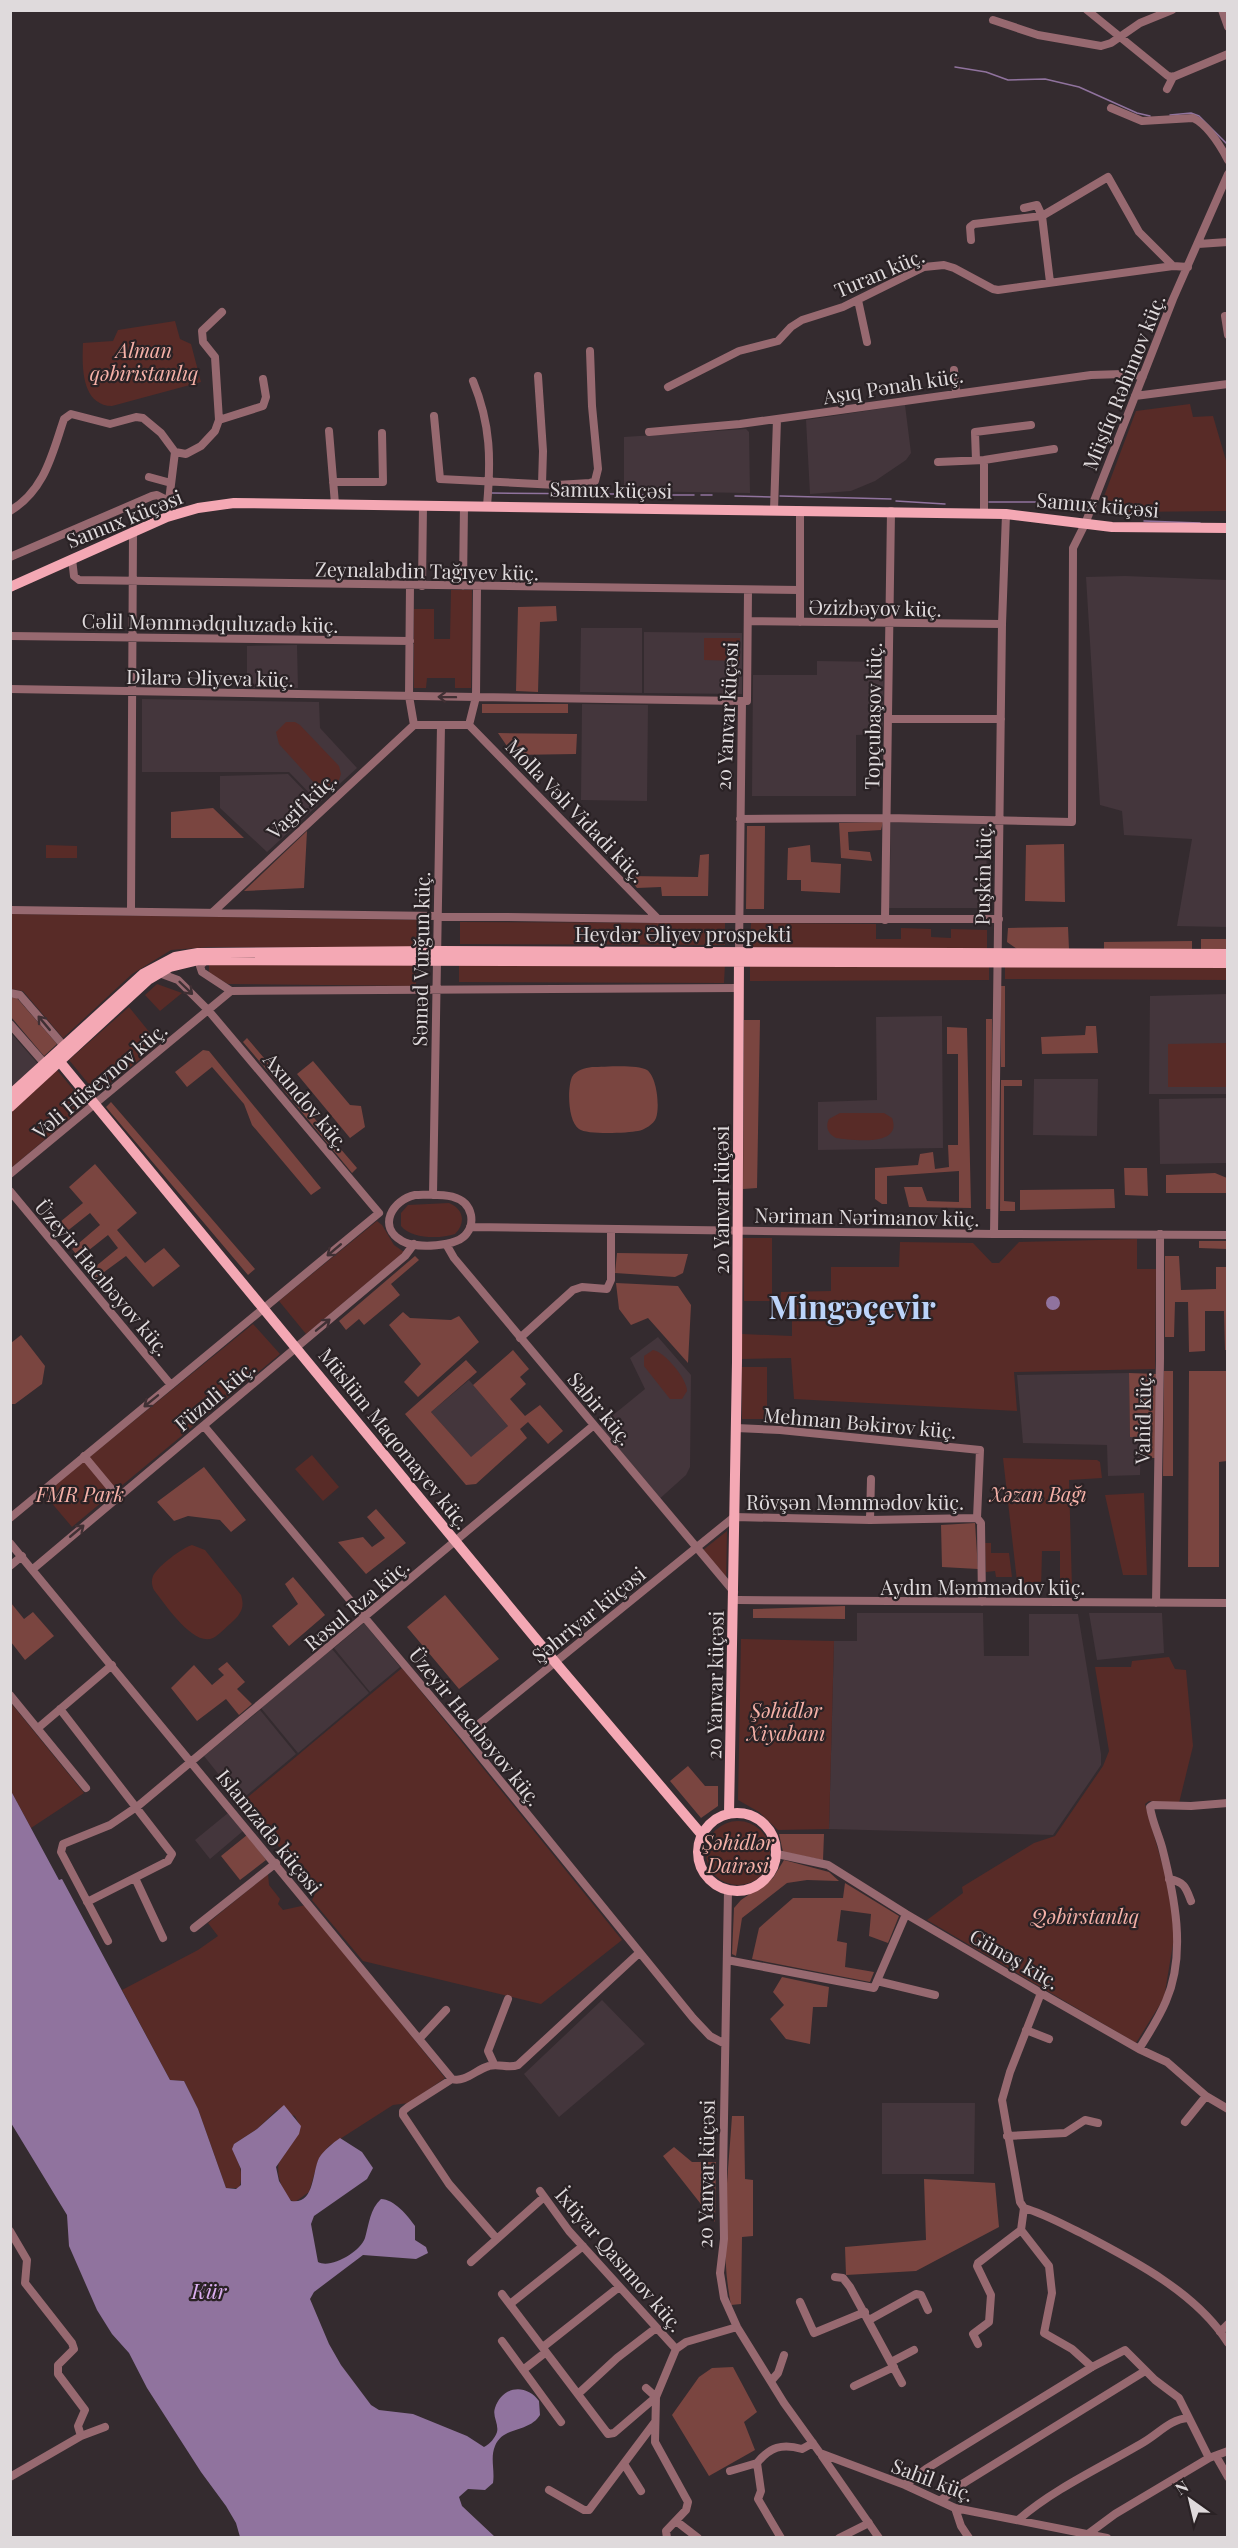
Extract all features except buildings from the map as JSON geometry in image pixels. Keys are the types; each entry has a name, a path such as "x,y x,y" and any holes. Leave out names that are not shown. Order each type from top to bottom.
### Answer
{"main road":[{"name":"Samux küçəsi","path":"10,586 167,517 198,508 228,504 891,511 1006,514 1137,528 1227,528"},
{"name":"Heydər Əliyev prospekti","path":"145,977 175,957 198,953 998,958 1227,963"},
{"name":"Heydər Əliyev prospekti","path":"998,958 1227,954"},
{"name":"Heydər Əliyev prospekti","path":"145,977 179,964 206,960 436,955"},
{"name":"20 Yanvar küçəsi","path":"729,1814 736,1596 734,1517 739,956"},
{"path":"10,1095 145,977"},
{"path":"10,1107 60,1062 145,977"},
{"name":"Müslüm Maqomayev küç.","path":"60,1062 555,1662 702,1835"},
{"path":"729,1814 749,1815 760,1820 772,1835 777,1854 769,1875 758,1886 743,1891 728,1890 714,1883 704,1872 699,1850 702,1835 711,1824 729,1814"}],"street":[{"path":"1087,10 1154,66 1173,77"},
{"path":"993,20 1038,35 1101,46 1140,23 1172,10"},
{"path":"1222,10 1227,27"},
{"path":"1167,89 1173,77 1227,54"},
{"path":"1111,108 1142,121 1193,118 1198,120 1216,141 1227,160"},
{"name":"Müşfiq Rəhimov küç.","path":"999,820 1072,822 1071,557 1227,174"},
{"path":"971,240 970,227 974,224 1042,216 1108,177 1138,232 1173,266"},
{"path":"1024,208 1037,205 1042,216 1050,282"},
{"path":"1198,244 1227,242"},
{"name":"Turan küç.","path":"668,387 739,351 778,341 791,327 802,320 858,300 932,265 954,268 993,290 1173,266 1188,267"},
{"path":"858,300 867,342"},
{"path":"10,511 19,506 41,482 64,419 71,414 110,424 136,417 143,418 161,433 175,452 186,454 201,446 215,431 219,420 215,357 203,342 202,334 205,326 222,312"},
{"path":"1225,316 1227,335"},
{"path":"434,416 440,479 542,484 595,481 597,477 590,351"},
{"path":"954,370 956,392"},
{"name":"Aşıq Pənah küç.","path":"649,432 777,419 956,392 1091,375 1143,376"},
{"path":"538,376 543,451 542,484"},
{"path":"219,420 262,406 266,397 263,379"},
{"path":"473,381 481,397 490,444 487,506"},
{"path":"1135,396 1227,384"},
{"path":"774,510 777,419"},
{"path":"984,514 980,460 975,432 1031,425"},
{"path":"329,431 334,504"},
{"path":"333,482 383,482 382,433"},
{"path":"938,462 980,460 1054,449"},
{"path":"167,517 167,500 175,452"},
{"path":"149,477 171,483"},
{"path":"10,557 152,496 157,495 167,500"},
{"path":"422,586 423,505"},
{"path":"463,586 464,506"},
{"path":"800,510 800,622"},
{"name":"Topçubaşov küç.","path":"885,920 891,511"},
{"name":"Puşkin küç.","path":"994,1234 1002,624 1006,514"},
{"path":"132,911 135,581 133,531"},
{"name":"Zeynalabdin Tağıyev küç.","path":"72,559 74,576 79,580 800,590"},
{"path":"410,585 409,696 414,725 470,725 476,697 477,586"},
{"name":"20 Yanvar küçəsi","path":"739,956 742,701 747,701 748,591"},
{"name":"Əzizbəyov küç.","path":"748,621 1002,624"},
{"name":"Cəlil Məmmədquluzadə küç.","path":"10,636 410,641"},
{"name":"Dilarə Əliyeva küç.","path":"10,689 476,697"},
{"path":"476,697 742,701"},
{"path":"888,719 1001,719"},
{"name":"Vagif küç.","path":"213,912 414,725"},
{"name":"Səməd Vurğun küç.","path":"433,1195 441,725"},
{"name":"Molla Vəli Vidadi küç.","path":"470,725 658,919"},
{"path":"740,819 999,820"},
{"path":"10,910 658,919 999,920"},
{"path":"206,960 200,966 202,972 231,991 739,988"},
{"name":"Axundov küç.","path":"159,973 178,980 208,1010 379,1213"},
{"name":"Vəli Hüseynov küç.","path":"10,1174 231,991"},
{"path":"10,993 20,995 64,1046 60,1062 45,1064 10,1024"},
{"name":"Üzeyir Hacıbəyov küç.","path":"10,1191 171,1385"},
{"path":"433,1195 453,1196 462,1201 471,1214 470,1227 460,1240 446,1244 414,1245 397,1238 390,1227 390,1214 393,1207 405,1198 433,1195"},
{"path":"379,1213 390,1214"},
{"name":"Füzuli küç.","path":"10,1518 379,1213"},
{"name":"Nəriman Nərimanov küç.","path":"470,1227 994,1234 1227,1234"},
{"path":"520,1338 573,1290 582,1287 606,1288 609,1286 611,1229"},
{"name":"Vahid küç.","path":"1156,1603 1160,1234"},
{"name":"Sabir küç.","path":"446,1244 454,1258 736,1596"},
{"name":"Füzuli küç.","path":"33,1569 405,1256 414,1245"},
{"name":"Rəsul Rza küç.","path":"87,1902 61,1852 61,1848 67,1842 110,1825 138,1806 594,1425"},
{"name":"Üzeyir Hacıbəyov küç.","path":"204,1426 464,1736 706,2033 725,2044"},
{"name":"Mehman Bəkirov küç.","path":"736,1428 780,1430 980,1450 976,1518"},
{"path":"84,1456 118,1497"},
{"path":"870,1520 871,1479"},
{"name":"Şəhriyar küçəsi","path":"464,1736 734,1517"},
{"name":"Rövşən Məmmədov küç.","path":"734,1517 870,1520 976,1518"},
{"path":"976,1518 981,1523 982,1602"},
{"name":"Islamzadə küçəsi","path":"10,1543 452,2079"},
{"path":"10,1566 22,1556"},
{"name":"Aydın Məmmədov küç.","path":"736,1596 982,1602 1227,1603"},
{"path":"38,1728 112,1665"},
{"path":"10,1695 86,1788"},
{"path":"60,1708 138,1806 172,1854 168,1861 87,1902 108,1941"},
{"path":"1139,2049 1166,2001 1172,1984 1177,1928 1169,1880 1150,1806 1227,1803"},
{"name":"Günəş küç.","path":"777,1854 828,1865 906,1914 1041,1993 1139,2049 1172,2065 1206,2096 1227,2109"},
{"path":"194,1928 276,1863"},
{"path":"135,1878 163,1938"},
{"path":"1169,1880 1181,1881 1191,1901"},
{"name":"20 Yanvar küçəsi","path":"728,1890 724,2239 720,2273 729,2313 737,2327"},
{"path":"728,1960 873,1988 906,1914"},
{"path":"471,2262 497,2239 449,2184 403,2112 452,2079 461,2080 494,2064 512,2067 518,2065 639,1953"},
{"path":"877,1981 935,1995"},
{"path":"1041,1993 1002,2097 1018,2198 1024,2208 1067,2226 1163,2279 1220,2332 1227,2343"},
{"path":"494,2064 488,2051 508,1999"},
{"path":"420,2038 446,2010"},
{"path":"1026,2031 1049,2039"},
{"path":"1185,2122 1206,2096"},
{"path":"1007,2136 1065,2133 1085,2120 1098,2123"},
{"name":"İxtiyar Qasımov küç.","path":"497,2239 542,2194 583,2246 676,2349"},
{"path":"978,2344 973,2334 989,2322 992,2301 977,2266 978,2263 1021,2230 1024,2208"},
{"path":"1021,2230 1049,2266 1052,2293 1044,2333 1072,2349 1092,2367"},
{"path":"10,2231 27,2260 25,2283 72,2343 74,2349 57,2368 63,2382 85,2409 78,2426 81,2436"},
{"path":"510,2304 583,2246"},
{"path":"835,2277 846,2281 902,2384"},
{"path":"523,2370 620,2287"},
{"path":"502,2294 610,2435 656,2397"},
{"path":"869,2320 916,2294 921,2295 928,2310"},
{"path":"800,2302 814,2333 864,2312"},
{"path":"1220,2332 1227,2324"},
{"path":"667,2538 666,2531 686,2510 688,2502 655,2442 656,2397 676,2349 686,2342 737,2327 771,2381 879,2538"},
{"path":"578,2394 656,2328"},
{"path":"502,2342 561,2422"},
{"path":"854,2386 914,2350"},
{"path":"905,2485 926,2469 1092,2367 1125,2350 1145,2371 1179,2398 1185,2406 1188,2418 1227,2477"},
{"path":"771,2381 778,2373 784,2355"},
{"path":"940,2501 959,2486 1145,2371"},
{"path":"646,2388 656,2397"},
{"path":"1018,2520 1038,2504 1147,2440 1173,2422 1188,2418"},
{"path":"549,2490 584,2511 589,2510 655,2422"},
{"path":"10,2477 81,2436 105,2427"},
{"path":"730,2471 757,2463 775,2447 786,2445 801,2449 813,2443"},
{"path":"1088,2534 1104,2521 1212,2457 1227,2451"},
{"name":"Sahil küç.","path":"820,2453 849,2466 905,2485 955,2508 1107,2538"},
{"path":"757,2463 762,2491 758,2499 774,2530 781,2538"},
{"path":"624,2464 641,2491"},
{"path":"836,2477 849,2466"},
{"path":"955,2508 961,2526 969,2538"},
{"path":"676,2521 698,2538"},
{"path":"839,2538 869,2523"}],"shaded area":[{"path":"905,405 911,453 906,460 875,481 851,491 810,494 806,420"},
{"path":"746,429 749,432 750,493 624,491 624,437"},
{"path":"1125,576 1227,580 1227,927 1177,926 1192,839 1124,835 1122,811 1100,805 1086,577"},
{"path":"556,606 557,621 540,622 538,692 516,691 518,607"},
{"path":"581,628 642,628 642,693 580,692"},
{"path":"644,632 742,633 742,694 644,693"},
{"path":"297,645 298,688 247,688 247,646"},
{"path":"817,661 884,662 883,734 856,735 856,796 752,796 753,675 817,675"},
{"path":"142,699 319,702 320,728 357,768 319,803 289,772 142,772"},
{"path":"482,704 568,704 568,713 482,713"},
{"path":"582,704 648,705 647,801 581,800"},
{"path":"498,733 577,734 576,754 513,755"},
{"path":"288,774 318,805 267,852 220,808 220,776"},
{"path":"213,808 244,838 171,838 171,812"},
{"path":"883,822 881,830 848,832 849,850 870,852 872,861 841,858 839,823"},
{"path":"891,822 987,823 986,908 889,908"},
{"path":"747,826 765,826 764,909 746,909"},
{"path":"307,831 304,888 244,891"},
{"path":"1064,844 1065,902 1025,901 1026,845"},
{"path":"810,845 811,862 841,864 840,893 801,891 801,880 787,880 788,848"},
{"path":"709,854 708,896 662,896 661,887 637,888 628,876 698,877 700,855"},
{"path":"1068,927 1069,949 1017,949 1007,942 1008,928"},
{"path":"1201,939 1227,939 1227,950 1201,950"},
{"path":"1192,941 1192,949 1104,950 1104,942"},
{"path":"1001,986 1005,986 1005,1067 1001,1067"},
{"path":"1227,994 1227,1094 1149,1094 1150,996"},
{"path":"16,997 57,1044 44,1056 11,1017 10,998"},
{"path":"942,1016 943,1148 818,1150 818,1102 877,1100 876,1017"},
{"path":"986,1019 992,1019 991,1209 986,1209"},
{"path":"744,1020 760,1020 757,1188 743,1189"},
{"path":"1086,1026 1096,1026 1098,1053 1042,1054 1041,1037 1085,1035"},
{"path":"947,1027 967,1028 971,1208 909,1207 904,1187 922,1187 927,1201 959,1202 959,1171 887,1176 887,1204 882,1204 875,1199 875,1168 918,1165 920,1154 933,1152 935,1169 949,1167 948,1145 958,1145 958,1054 947,1054"},
{"path":"10,1032 38,1064 10,1088"},
{"path":"247,1038 281,1078 276,1081 243,1042"},
{"path":"203,1050 209,1051 321,1188 311,1195 252,1125 244,1104 212,1067 187,1087 175,1072"},
{"path":"313,1061 350,1105 361,1106 365,1127 350,1138 297,1074"},
{"path":"629,1066 647,1070 653,1079 658,1100 656,1118 653,1122 633,1132 598,1133 579,1129 571,1113 570,1082 576,1073 592,1067"},
{"path":"1034,1079 1098,1079 1097,1136 1033,1135"},
{"path":"1001,1080 1022,1080 1022,1086 1004,1086 1004,1201 1015,1202 1015,1211 1000,1211"},
{"path":"285,1084 357,1168 352,1173 281,1087"},
{"path":"1227,1098 1227,1163 1160,1164 1159,1099"},
{"path":"111,1102 255,1269 248,1275 106,1107"},
{"path":"95,1164 137,1213 117,1230 145,1263 164,1248 180,1266 153,1287 126,1256 96,1278 90,1271 118,1248 108,1235 79,1258 72,1249 100,1225 90,1213 61,1236 54,1227 83,1203 69,1187"},
{"path":"1124,1168 1147,1168 1148,1196 1125,1195"},
{"path":"1215,1173 1227,1178 1227,1193 1166,1193 1166,1175"},
{"path":"1114,1189 1115,1208 1020,1210 1020,1190"},
{"path":"1199,1241 1227,1241 1227,1249 1199,1248"},
{"path":"617,1253 688,1254 683,1273 675,1277 615,1273"},
{"path":"415,1256 419,1260 391,1284 400,1295 364,1325 359,1319 346,1330 339,1321"},
{"path":"1165,1256 1179,1256 1181,1290 1216,1289 1216,1267 1227,1267 1227,1350 1225,1350 1224,1311 1205,1311 1205,1351 1189,1352 1188,1302 1175,1302 1174,1337 1165,1337"},
{"path":"616,1283 678,1286 691,1305 688,1363 648,1318 631,1325 619,1309"},
{"path":"403,1312 410,1318 451,1320 459,1316 479,1342 418,1397 404,1382 421,1364 389,1325"},
{"path":"21,1335 45,1366 42,1384 15,1404 11,1404 11,1343"},
{"path":"658,1337 691,1375 690,1467 686,1475 656,1502 596,1429 645,1389 630,1358"},
{"path":"513,1350 529,1369 520,1377 526,1384 510,1399 525,1416 540,1405 563,1431 548,1444 528,1422 520,1429 527,1438 476,1484 466,1485 405,1414 466,1360 477,1372 431,1412 471,1457 508,1426 473,1385"},
{"path":"1164,1371 1173,1371 1173,1476 1163,1476"},
{"path":"1189,1371 1227,1371 1227,1461 1219,1462 1219,1567 1188,1567"},
{"path":"1129,1373 1130,1437 1141,1437 1140,1475 1108,1476 1107,1445 1023,1443 1017,1375"},
{"path":"1129,1373 1156,1374 1155,1458 1141,1458 1141,1438 1130,1437"},
{"path":"469,1380 508,1426 471,1458 431,1412"},
{"path":"204,1467 246,1520 231,1532 220,1520 188,1516 174,1521 157,1502"},
{"path":"376,1509 406,1543 366,1574 338,1542 363,1537 372,1547 385,1538 367,1517"},
{"path":"975,1523 978,1569 942,1567 941,1525"},
{"path":"293,1577 325,1615 289,1646 272,1626 298,1604 285,1584"},
{"path":"445,1595 499,1659 459,1689 407,1627"},
{"path":"11,1603 24,1619 33,1612 54,1636 25,1660 11,1642"},
{"path":"845,1606 845,1619 753,1618 753,1609"},
{"path":"857,1613 983,1613 984,1656 1029,1656 1029,1614 1078,1614 1101,1765 1053,1835 829,1829 834,1641 857,1641"},
{"path":"1089,1613 1162,1613 1164,1653 1097,1660"},
{"path":"364,1623 400,1667 370,1692 334,1648"},
{"path":"332,1649 369,1693 298,1753 261,1708"},
{"path":"227,1662 245,1682 237,1689 252,1704 239,1715 226,1699 197,1721 171,1688 194,1665 212,1685 224,1675 218,1669"},
{"path":"260,1710 296,1754 240,1801 204,1756"},
{"path":"688,1766 705,1786 718,1786 718,1806 701,1818 670,1781"},
{"path":"228,1813 243,1831 210,1859 195,1840"},
{"path":"779,1834 824,1834 823,1860 783,1852"},
{"path":"247,1835 266,1860 240,1880 221,1856"},
{"path":"784,1860 829,1872 839,1881 807,1880 787,1883 742,1918 736,1956 732,1954 734,1908 741,1900 773,1878"},
{"path":"845,1883 899,1916 888,1943 869,1936 871,1914 841,1910 837,1941 847,1943 845,1967 874,1972 870,1982 752,1959 759,1928 793,1898 843,1898"},
{"path":"782,1977 829,1987 827,2007 813,2007 810,2044 786,2039 770,2019 784,2005 773,1992"},
{"path":"602,2000 645,2044 559,2117 524,2074"},
{"path":"882,2103 975,2103 974,2174 882,2174"},
{"path":"732,2116 744,2116 745,2179 753,2180 753,2236 742,2237 741,2304 731,2305 727,2282 725,2235"},
{"path":"674,2147 692,2162 716,2162 715,2222 663,2156"},
{"path":"924,2179 995,2183 999,2227 916,2271 846,2275 845,2247 926,2240"},
{"path":"733,2367 757,2412 744,2422 755,2450 709,2476 672,2415 699,2377 712,2368"}],"green space":[{"name":"Alman qəbiristanlıq","path":"175,321 180,339 191,344 201,382 112,406 94,399 89,392 84,373 83,343 113,341 118,330"},
{"path":"1190,404 1193,417 1213,416 1227,464 1227,511 1126,512 1128,506 1103,499 1136,411"},
{"path":"451,590 472,590 471,688 455,688 455,678 427,678 426,688 414,688 414,609 434,609 434,639 450,639"},
{"path":"704,638 740,638 740,661 704,660"},
{"path":"286,722 295,722 300,725 339,766 341,774 339,780 329,789 318,787 279,744 276,732"},
{"path":"46,845 77,846 77,858 46,858"},
{"path":"10,914 418,920 417,947 209,947 171,950 132,974 63,1038 23,991 11,989"},
{"path":"460,922 725,923 725,945 460,944"},
{"path":"751,923 876,924 876,939 901,939 901,928 931,929 931,937 951,938 951,929 987,930 987,949 750,947"},
{"path":"459,963 725,964 724,983 459,982"},
{"path":"209,964 416,964 416,986 228,984 209,973"},
{"path":"750,965 989,966 989,980 750,981"},
{"path":"1005,966 1227,966 1227,980 1005,979"},
{"path":"157,984 182,993 160,1011 145,995"},
{"path":"129,1007 159,1044 97,1094 69,1060"},
{"path":"1227,1043 1227,1087 1168,1087 1168,1044"},
{"path":"57,1070 86,1105 11,1168 11,1112"},
{"path":"840,1113 884,1113 892,1118 893,1127 890,1134 883,1138 864,1140 836,1138 828,1130 829,1119"},
{"path":"449,1203 458,1209 462,1217 459,1230 455,1234 442,1237 419,1236 401,1226 401,1213 408,1205"},
{"path":"377,1221 394,1245 404,1252 306,1334 279,1301"},
{"path":"743,1238 772,1238 772,1301 744,1301"},
{"path":"1137,1239 1137,1269 1156,1269 1155,1369 1014,1372 1017,1411 794,1399 791,1358 741,1359 742,1334 792,1336 792,1305 780,1304 781,1292 831,1291 831,1267 899,1267 900,1242 973,1243 992,1263 999,1263 1019,1242"},
{"name":"FMR Park","path":"253,1324 280,1354 72,1527 44,1494"},
{"path":"653,1350 669,1361 679,1373 687,1391 682,1399 670,1399 644,1366 644,1356"},
{"path":"742,1367 767,1367 767,1419 742,1419"},
{"path":"312,1455 339,1487 323,1501 295,1469"},
{"name":"Xəzan Bağı","path":"1003,1458 1097,1460 1100,1462 1102,1478 1069,1480 1072,1588 1060,1588 1060,1551 1042,1551 1041,1590 1018,1590"},
{"path":"1144,1493 1147,1575 1123,1575 1105,1495"},
{"path":"727,1531 726,1586 698,1554"},
{"path":"985,1543 991,1543 991,1553 1009,1553 1012,1577 996,1577 995,1571 986,1572"},
{"path":"192,1545 205,1550 241,1595 242,1607 237,1617 213,1638 205,1639 188,1630 172,1614 152,1585 153,1576 160,1567 177,1553"},
{"name":"Şəhidlər Xiyabanı","path":"741,1639 834,1641 829,1829 778,1830 759,1812 738,1800"},
{"name":"Qəbirstanlıq","path":"1169,1657 1175,1669 1186,1670 1193,1746 1179,1803 1149,1801 1145,1804 1167,1881 1175,1932 1164,1998 1136,2043 927,1920 963,1893 962,1887 1034,1843 1055,1836 1103,1766 1109,1751 1095,1667 1131,1667 1132,1661"},
{"path":"402,1668 622,1940 541,2004 363,1961 312,1900 316,1892 242,1802"},
{"path":"10,1702 84,1793 31,1828 11,1791"},
{"name":"Şəhidlər Dairəsi","path":"732,1821 744,1821 761,1830 768,1841 770,1853 768,1865 761,1876 744,1885 732,1885 720,1880 711,1871 706,1859 706,1847 711,1835 720,1826"},
{"path":"268,1874 269,1885 280,1899 278,1904 283,1910 306,1905 445,2078 409,2103 393,2105 329,2146 319,2158 309,2192 295,2202 285,2193 278,2171 281,2155 299,2124 295,2116 277,2110 257,2129 234,2144 241,2181 239,2188 226,2188 198,2109 184,2081 170,2080 122,1990 198,1950 218,1936 208,1923"}],"water":[{"path":"1050,1296 1056,1296 1060,1303 1056,1310 1050,1310 1046,1306 1046,1300"},
{"name":"Kür","path":"11,1791 59,1880 62,1879 170,2080 184,2081 198,2109 226,2188 236,2189 241,2185 241,2169 232,2149 234,2144 257,2129 284,2105 301,2126 299,2134 276,2167 279,2181 291,2201 299,2201 309,2193 319,2158 340,2138 362,2152 373,2168 367,2179 314,2216 311,2224 318,2262 324,2264 337,2261 357,2249 365,2238 372,2212 381,2199 396,2205 415,2226 415,2240 426,2247 428,2253 416,2259 363,2255 314,2292 310,2299 329,2344 341,2365 371,2405 379,2410 413,2414 467,2436 484,2447 492,2441 497,2432 494,2411 503,2395 515,2389 528,2391 539,2401 540,2415 535,2421 504,2435 495,2446 493,2483 485,2490 468,2489 459,2497 462,2506 495,2537 240,2537 236,2523 226,2506 201,2472 147,2388 129,2353 112,2334 97,2310 69,2246 67,2215 11,2123"}],"waterway":[{"path":"955,67 986,72 1008,80 1045,79 1079,87 1137,113 1150,116"},
{"path":"1170,115 1191,113 1199,116 1228,145"},
{"path":"491,493 617,494"},
{"path":"626,495 694,495"},
{"path":"701,495 712,495"},
{"path":"735,496 771,497"},
{"path":"780,496 891,499"},
{"path":"896,501 945,504"},
{"path":"989,502 1059,502"},
{"path":"1144,521 1200,523"}],"district":[{"name":"Mingəçevir","path":"852,1305"}]}
